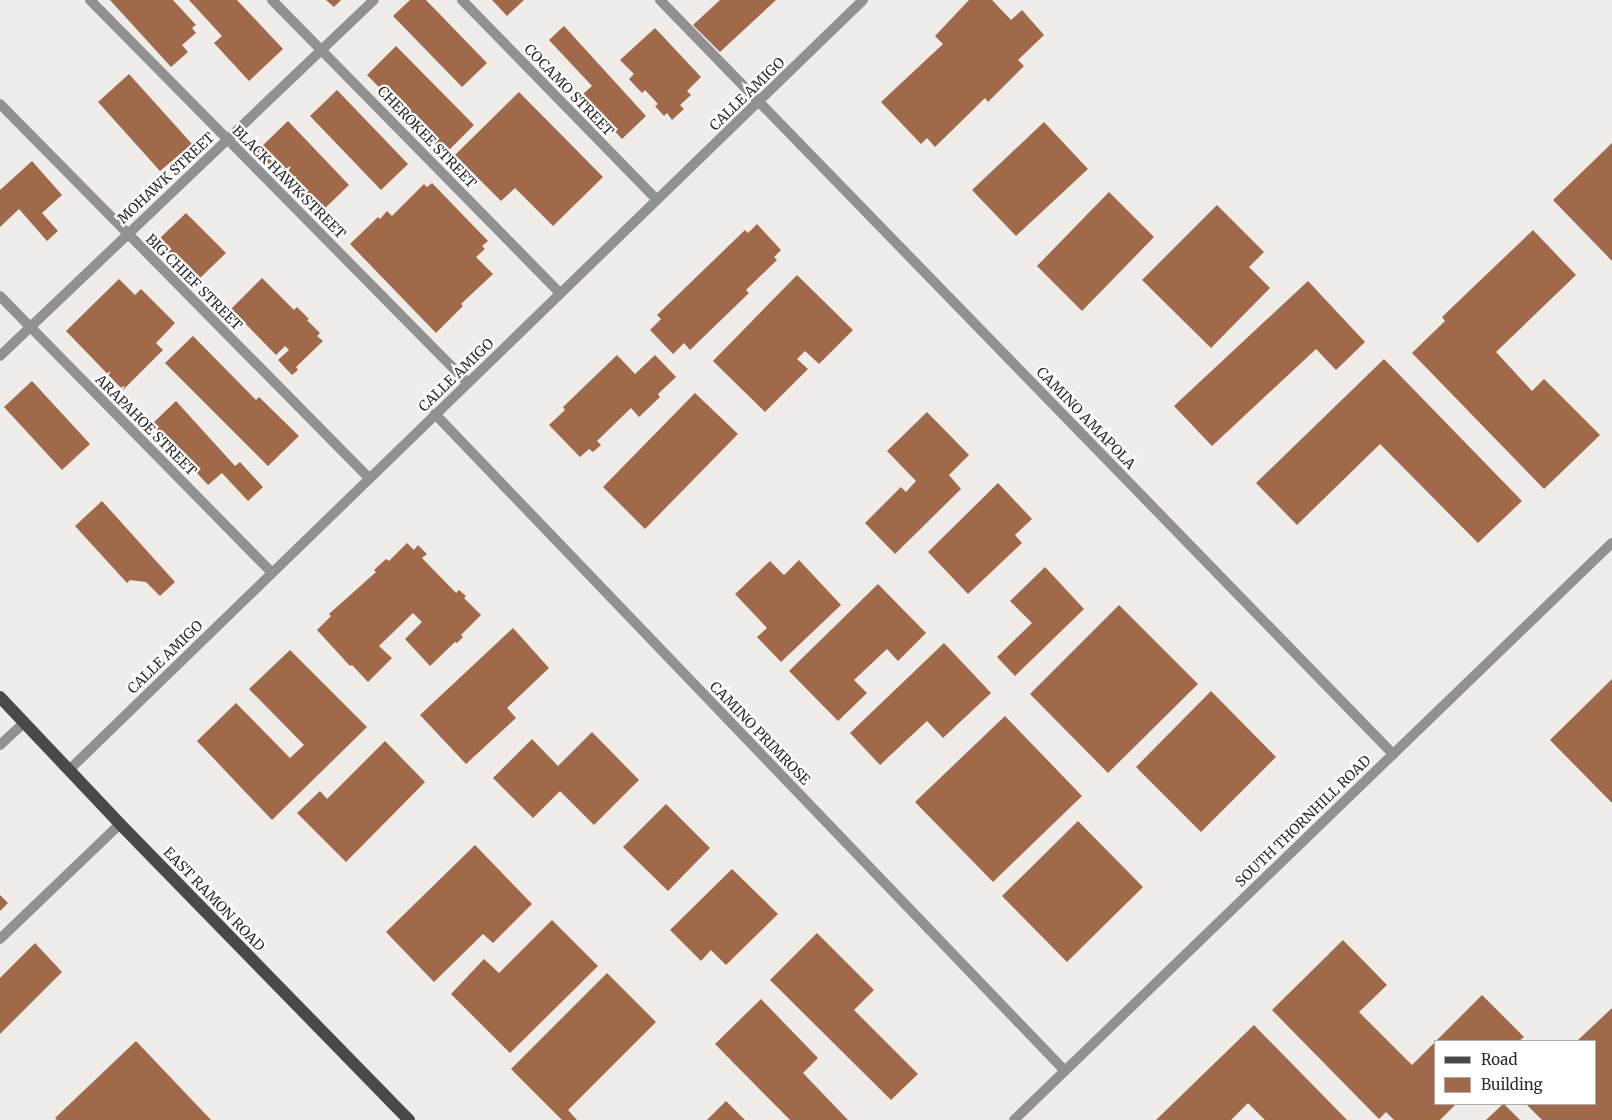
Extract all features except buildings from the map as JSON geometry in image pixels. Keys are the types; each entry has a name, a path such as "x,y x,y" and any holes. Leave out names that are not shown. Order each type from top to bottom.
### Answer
{"main road":[{"name":"EAST RAMON ROAD","path":"0,697 120,824 410,1120"}],"street":[{"name":"BLACK HAWK STREET","path":"90,0 468,383"},
{"name":"CHEROKEE STREET","path":"272,0 560,293"},
{"name":"MOHAWK STREET","path":"0,356 127,233 374,0"},
{"name":"COCAMO STREET","path":"462,0 657,200"},
{"name":"CAMINO AMAPOLA","path":"660,0 1393,754"},
{"name":"CALLE AMIGO","path":"69,770 863,0"},
{"name":"BIG CHIEF STREET","path":"0,104 369,478"},
{"name":"ARAPAHOE STREET","path":"0,296 272,573"},
{"name":"CAMINO PRIMROSE","path":"435,414 1065,1071"},
{"name":"SOUTH THORNHILL ROAD","path":"1014,1120 1612,542"},
{"path":"0,745 25,722"},
{"path":"0,939 120,824"}]}
